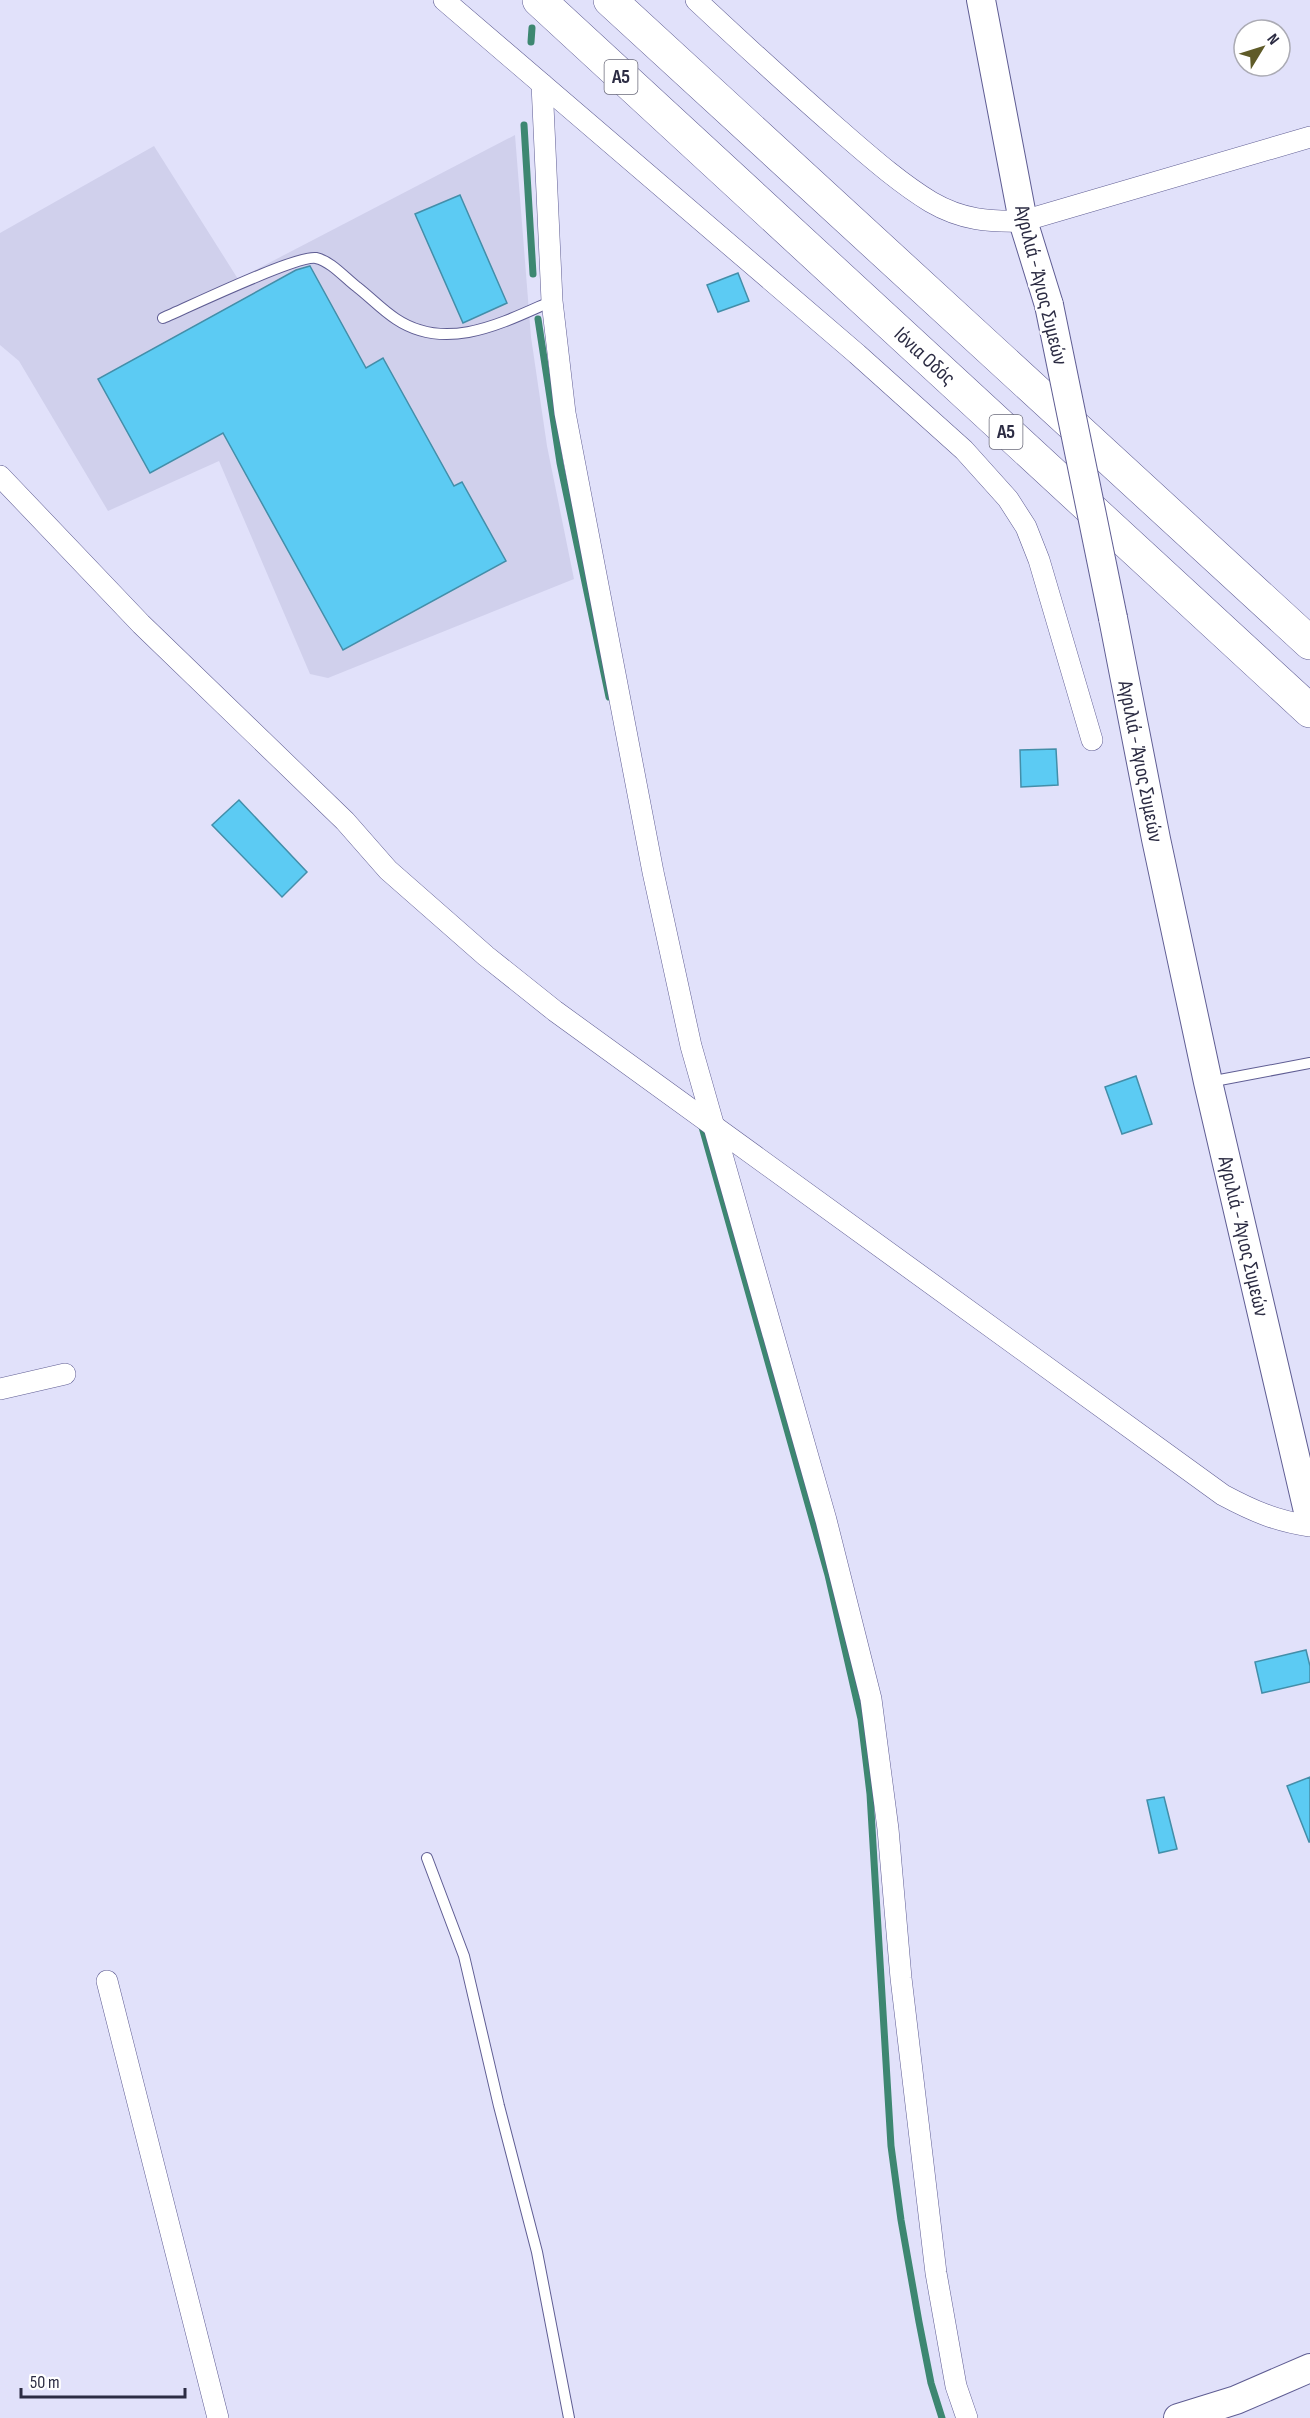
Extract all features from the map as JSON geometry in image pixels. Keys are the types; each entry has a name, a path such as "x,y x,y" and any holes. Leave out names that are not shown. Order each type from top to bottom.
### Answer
{"highway":[{"name":"Ιόνια Οδός","path":"539,0 1310,711"},
{"name":"Α5","path":"610,0 1310,643"}],"main road":[{"name":"Αγριλιά - Άγιος Συμεών","path":"981,0 1023,221 1049,305 1156,839 1208,1082 1310,1520"},
{"path":"1178,2418 1236,2400 1310,2368"}],"street":[{"path":"444,0 857,354 964,450 1008,499 1026,527 1039,560 1092,740"},
{"path":"696,0 778,77 875,161 932,202 968,217 992,222 1023,221 1310,137"},
{"path":"542,84 552,301 565,413 653,872 691,1046 826,1520 871,1698 888,1829 917,2122 936,2273 956,2385 967,2418"},
{"path":"0,476 132,615 345,821 388,870 555,1011 1223,1496 1260,1515 1286,1523 1310,1526"},
{"path":"0,1389 65,1374"},
{"path":"107,1981 218,2418"}],"lane":[{"path":"163,318 263,274 302,260 316,258 331,267 397,320 427,332 457,334 486,329 552,301"},
{"path":"1208,1082 1310,1063"},
{"path":"427,1858 464,1956 499,2106 537,2252 569,2418"}],"shaded area":[{"path":"515,135 531,337 547,446 574,579 328,678 310,674 219,461 108,511 19,361 0,345 0,233 154,146 238,279"}],"building":[{"path":"460,195 507,303 463,323 415,214"},
{"path":"310,266 366,368 383,358 454,486 462,482 506,561 343,650 223,433 150,473 98,379 296,270"},
{"path":"738,273 749,301 718,312 707,285"},
{"path":"1056,749 1058,785 1021,787 1020,750"},
{"path":"239,800 307,872 282,897 212,825"},
{"path":"1136,1076 1152,1124 1122,1134 1105,1087"},
{"path":"1306,1650 1310,1666 1310,1682 1262,1693 1255,1662"},
{"path":"1310,1777 1310,1842 1309,1842 1287,1786"},
{"path":"1164,1797 1177,1849 1159,1853 1147,1800"}],"waterway":[{"path":"531,42 532,28"},
{"path":"524,125 533,274"},
{"path":"538,319 560,463 609,697"},
{"path":"702,1127 828,1575 861,1719 870,1794 891,2146 919,2322 931,2383 942,2418"}]}
